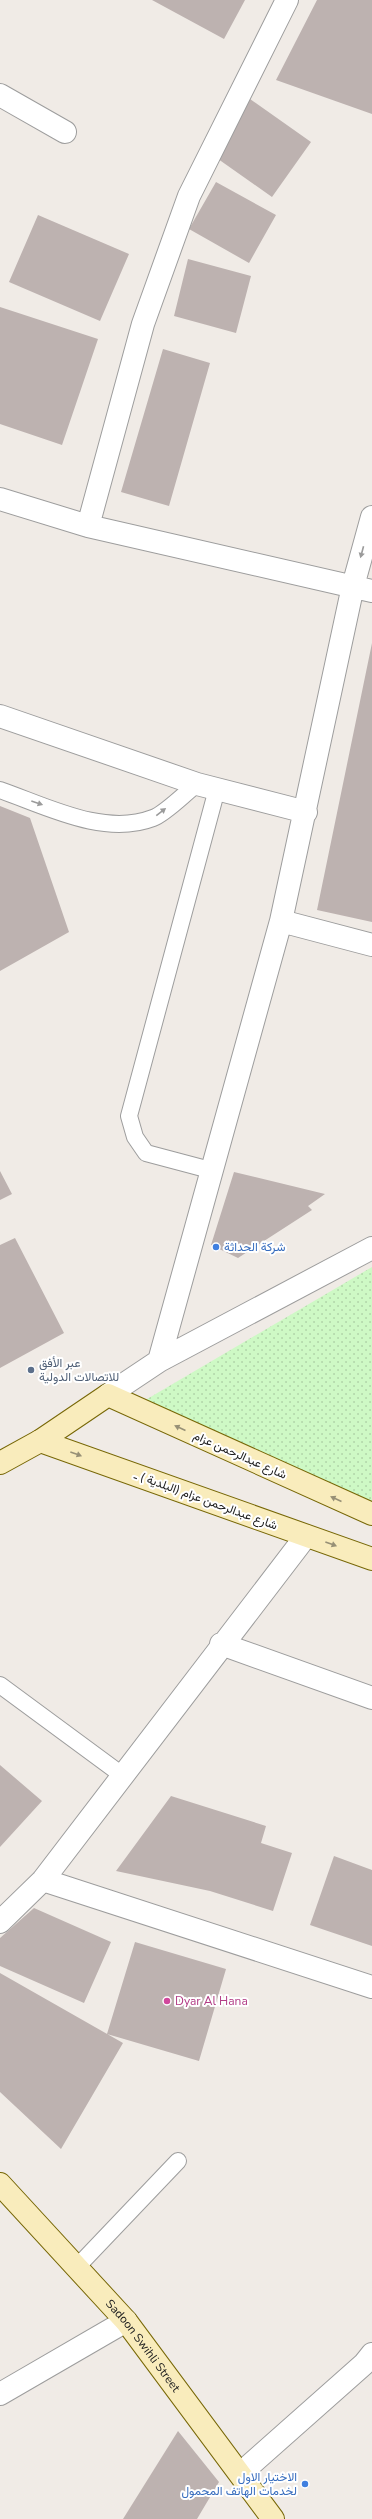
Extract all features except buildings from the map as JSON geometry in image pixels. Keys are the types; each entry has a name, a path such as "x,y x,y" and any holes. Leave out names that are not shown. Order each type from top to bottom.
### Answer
{"main road":[{"path":"0,1463 40,1441 108,1395"},
{"name":"شارع عبدالرحمن عزام","path":"108,1395 372,1514"},
{"name":"شارع عبدالرحمن عزام (البلدية ) ـ","path":"40,1441 372,1559"},
{"name":"Sadoon Swihli Street","path":"0,2184 126,2321 241,2473 273,2519"}],"street":[{"path":"88,526 143,324 189,196 288,0"},
{"path":"0,95 65,132"},
{"path":"0,499 88,526 362,589"},
{"path":"159,1361 210,1170 281,921 306,812 362,589 372,517"},
{"path":"0,716 207,786 306,812"},
{"path":"281,921 372,945"},
{"path":"108,1395 159,1361 372,1248"},
{"path":"0,1922 43,1880 221,1644 306,1536"},
{"path":"221,1644 372,1698"},
{"path":"43,1880 372,1987"},
{"path":"0,2394 126,2321"},
{"path":"241,2473 364,2364 372,2354"}],"lane":[{"path":"0,790 72,815 122,825 154,817 207,786"},
{"path":"207,786 129,1116 135,1138 146,1153 210,1170"},
{"path":"0,1685 122,1775"},
{"path":"77,2267 178,2161"}],"green space":[{"path":"372,1267 372,1508 125,1412"}],"place":[{"name":"شركة الحداثة","path":"216,1247"},
{"name":"عبر الأفق للاتصالات الدولية","path":"31,1370"},
{"name":"Dyar Al Hana","path":"167,2001"},
{"name":"الاختيار الاول لخدمات الهاتف المحمول","path":"305,2484"}]}
